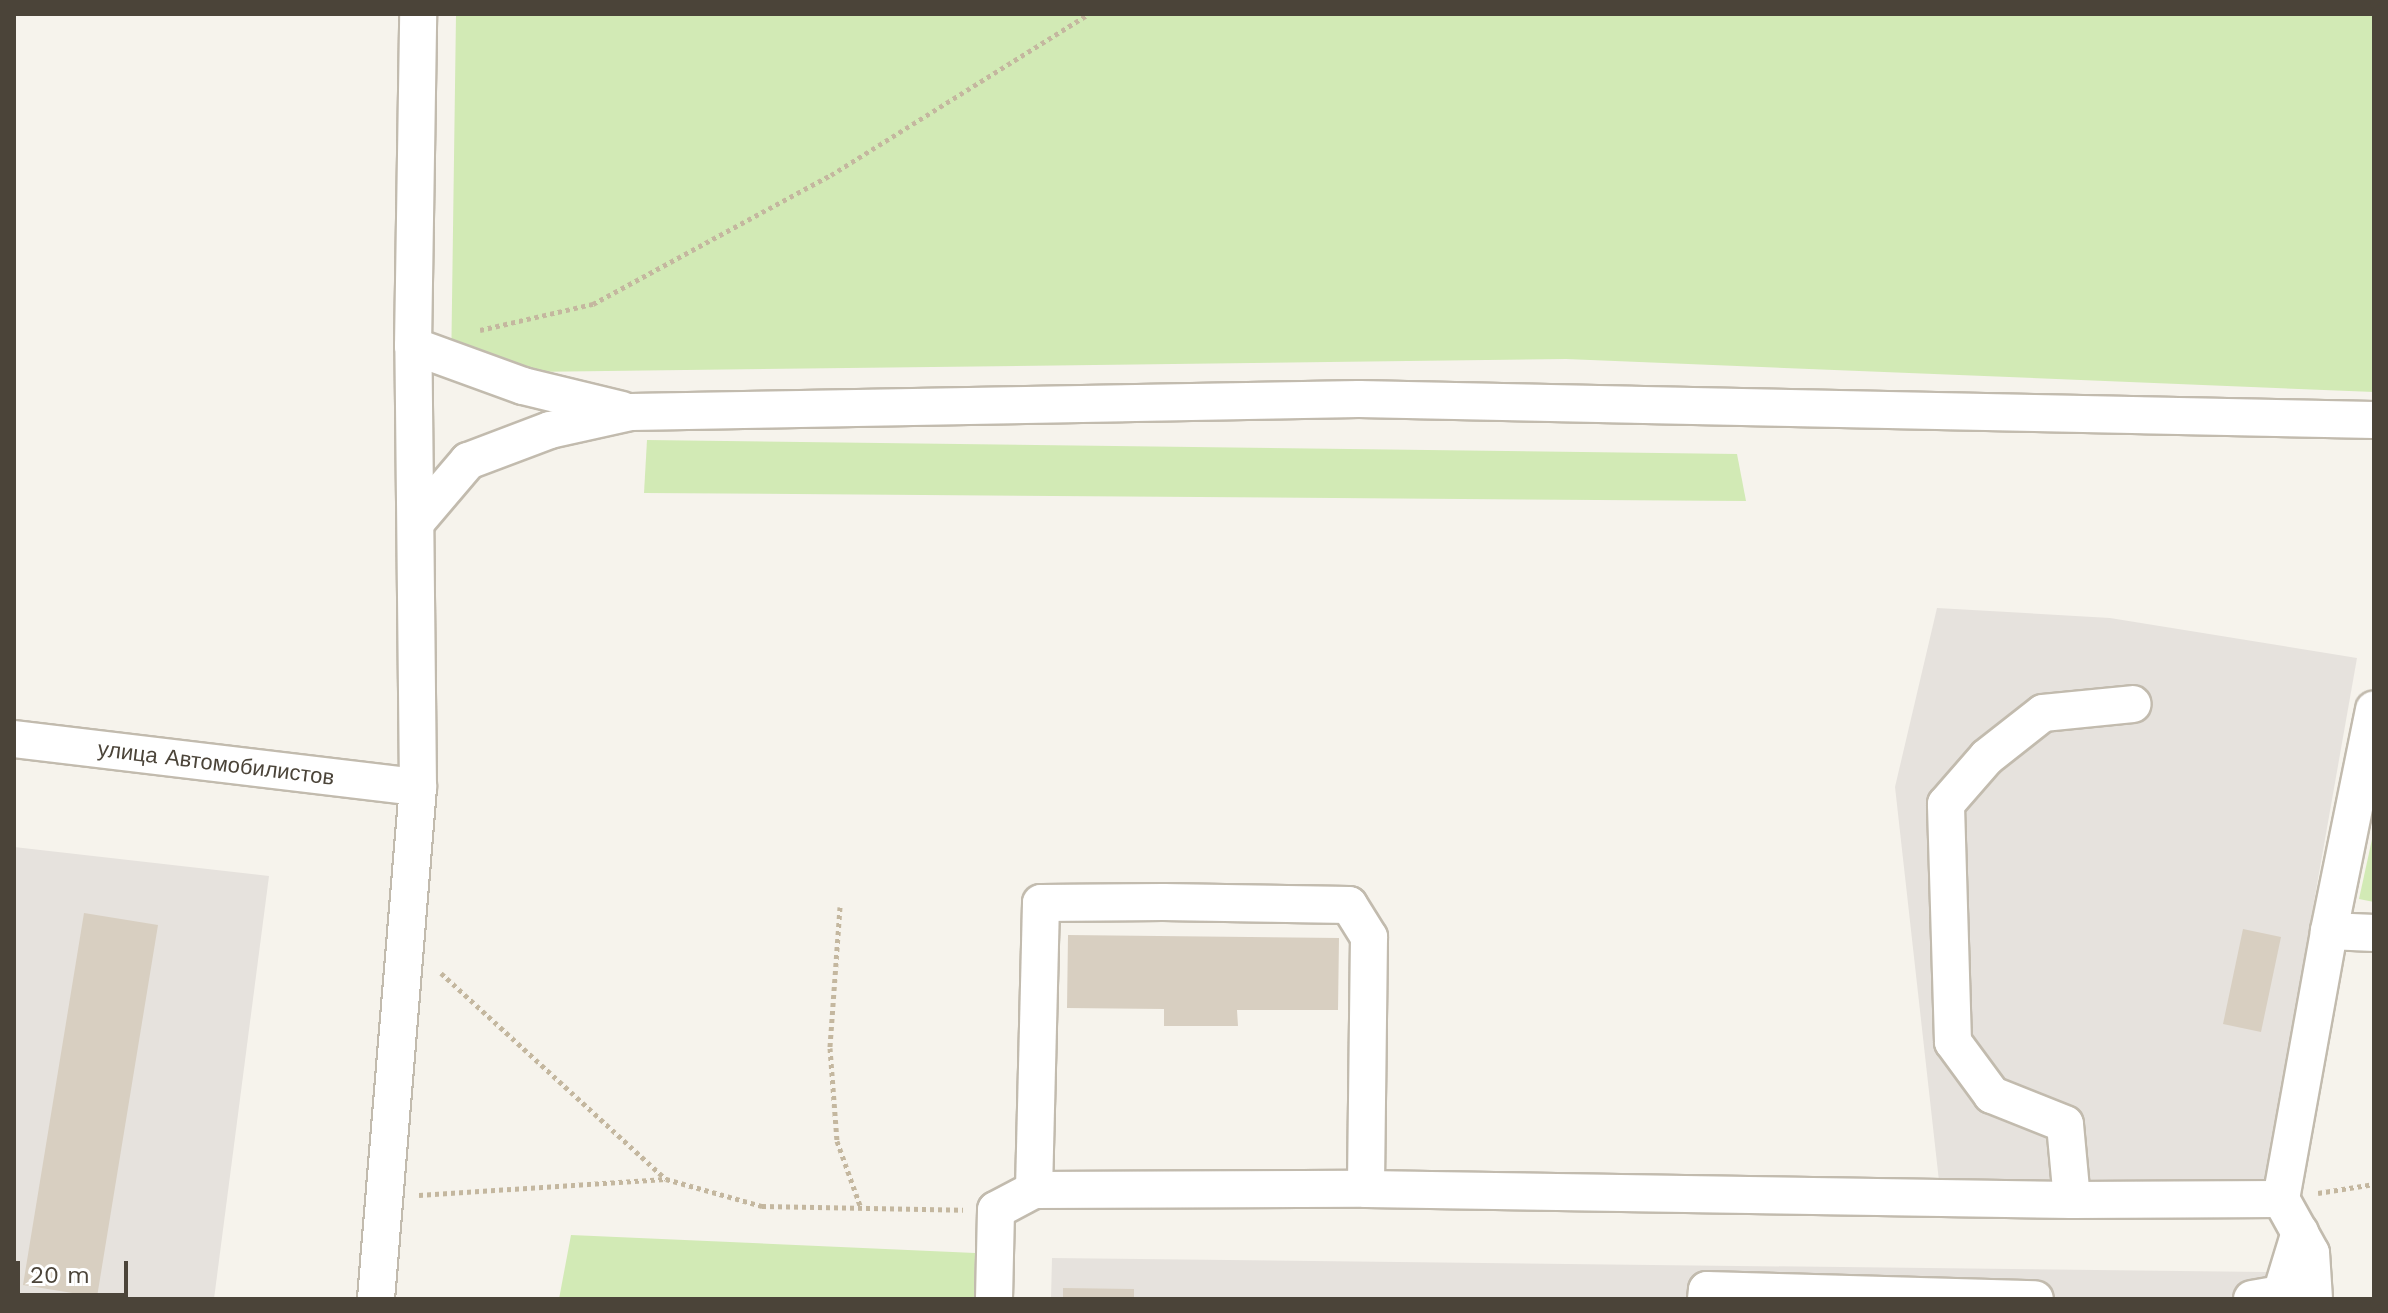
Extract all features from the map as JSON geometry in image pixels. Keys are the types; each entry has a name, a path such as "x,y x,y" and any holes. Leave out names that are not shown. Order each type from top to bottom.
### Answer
{"street":[{"path":"376,1299 409,930 418,787 413,346 418,14"},
{"path":"413,346 523,386 631,412"},
{"path":"417,521 468,461 550,430 631,412 1359,399 2374,420"},
{"path":"2072,1200 2065,1124 1992,1095 1953,1042 1946,804 1987,757 2043,713 2133,704"},
{"path":"2314,1299 2311,1253 2281,1199 2329,931 2374,710"},
{"name":"улица Автомобилистов","path":"14,739 418,787"},
{"path":"1034,1190 1041,903 1163,902 1349,905 1369,937 1366,1189"},
{"path":"2329,931 2374,933"},
{"path":"994,1299 996,1210 1034,1190 1366,1189 2072,1200 2281,1199"},
{"path":"2252,1299 2281,1294 2300,1232"},
{"path":"1706,1299 1707,1290 2035,1299"}],"path":[{"path":"473,332 593,304 831,175 1089,14"},
{"path":"840,907 830,1048 837,1141 861,1208"},
{"path":"409,930 450,985 666,1179"},
{"path":"383,1194 443,1195 666,1179 762,1206 996,1210"},
{"path":"2281,1199 2374,1184"}],"shaded area":[{"path":"1937,608 2110,618 2357,658 2265,1179 1939,1181 1895,787"},
{"path":"14,847 269,876 214,1299 14,1299"},
{"path":"1052,1258 2266,1272 2265,1299 1051,1299"}],"green space":[{"path":"456,14 2374,14 2374,392 1566,359 451,373"},
{"path":"647,440 1737,454 1746,501 644,493"},
{"path":"2374,830 2374,902 2359,899"},
{"path":"571,1235 975,1253 974,1299 559,1299"}],"building":[{"path":"84,913 158,925 97,1297 23,1285"},
{"path":"2243,929 2281,937 2261,1032 2223,1024"},
{"path":"1068,935 1339,938 1338,1010 1237,1010 1238,1026 1164,1026 1164,1009 1067,1008"},
{"path":"1063,1288 1134,1289 1134,1299 1063,1299"}]}
